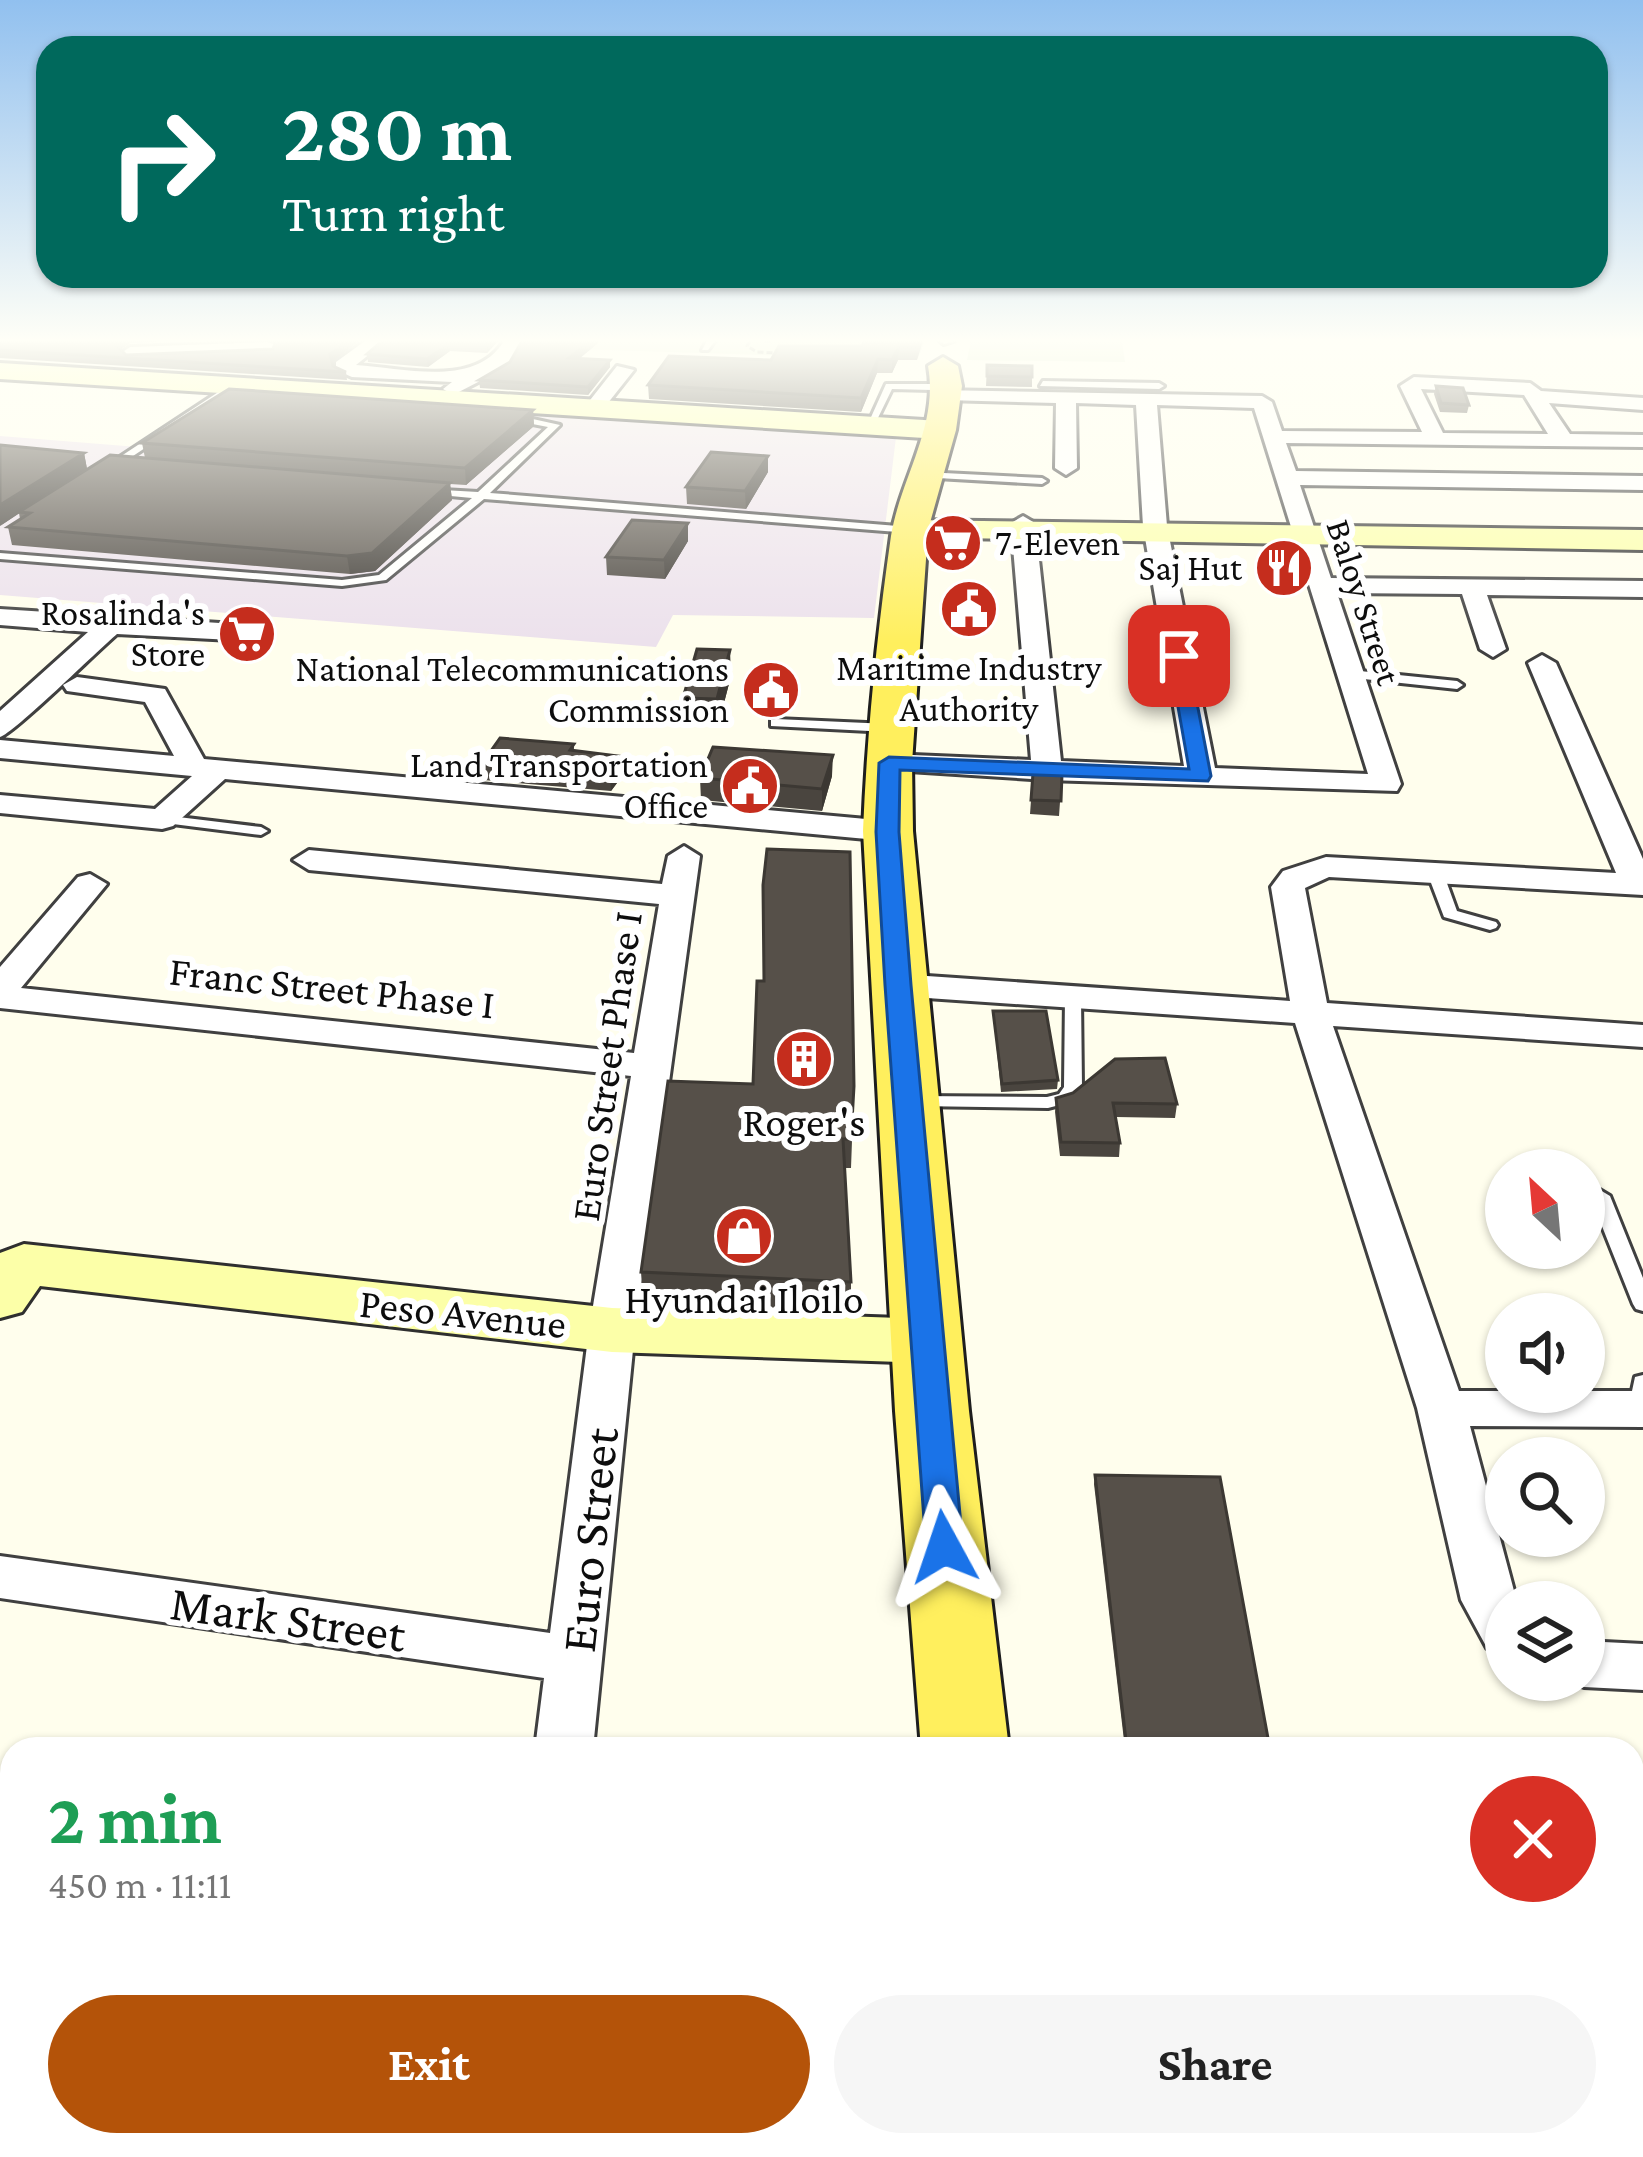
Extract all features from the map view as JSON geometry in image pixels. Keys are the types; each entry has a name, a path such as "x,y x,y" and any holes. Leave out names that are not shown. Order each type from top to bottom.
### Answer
{"main road":[{"path":"922,442 910,466 888,832 964,1737"},
{"path":"908,512 1024,528 1643,536"},
{"name":"Peso Avenue","path":"8,1274 612,1330 928,1342"}],"street":[{"path":"1066,442 1066,468"},
{"path":"892,745 1047,771 1201,776 1156,530 1156,442"},
{"name":"Baloy Street","path":"1201,776 1386,784 1276,442"},
{"path":"1288,478 1643,483"},
{"path":"1024,528 1047,771"},
{"path":"1320,585 1643,589"},
{"path":"1472,587 1493,650"},
{"path":"0,617 251,633"},
{"path":"0,728 40,686 111,626"},
{"path":"1485,1584 1442,1408 1310,1012 1288,887 1295,878 1326,867 1641,885 1542,663"},
{"path":"0,682 40,686"},
{"path":"77,686 141,689 155,695 189,756 204,769"},
{"path":"0,748 888,832"},
{"path":"1,806 162,820 204,769"},
{"path":"677,896 683,856"},
{"name":"Euro Street Phase I","path":"308,860 677,896 612,1330"},
{"path":"0,994 90,884"},
{"path":"898,985 1643,1036"},
{"name":"Franc Street Phase I","path":"0,994 653,1067"},
{"name":"Euro Street","path":"566,1737 612,1330"},
{"path":"1442,1408 1643,1409"},
{"name":"Mark Street","path":"0,1577 576,1660"},
{"path":"1605,1665 1643,1666"}],"lane":[{"path":"94,476 147,442"},
{"path":"0,556 342,583 374,581 537,442"},
{"path":"91,463 136,466"},
{"path":"411,490 908,512 1042,481"},
{"path":"1350,674 1457,686"},
{"path":"776,723 892,745"},
{"path":"162,820 261,831"},
{"path":"1436,875 1450,914 1490,925"},
{"path":"908,1101 1048,1103 1065,1098 1073,1088 1073,997"},
{"path":"1605,1209 1643,1304"}],"shaded area":[{"path":"0,442 138,447 146,442 895,442 874,618 673,615 656,647 0,595"}],"building":[{"path":"144,442 496,442 465,468"},
{"path":"0,445 84,453 0,505"},
{"path":"711,452 768,456 745,491 686,487"},
{"path":"110,455 450,483 372,553 347,556 8,527 30,513 19,512"},
{"path":"632,520 688,523 664,560 606,557"},
{"path":"697,649 730,650 717,699 683,698"},
{"path":"500,738 574,744 570,750 625,757 610,777 481,765"},
{"path":"713,747 833,755 822,789 700,778"},
{"path":"1033,773 1062,774 1061,801 1031,800"},
{"path":"767,849 850,852 854,1086 851,1139 843,1139 851,1282 641,1272 668,1081 753,1084 757,981 764,981"},
{"path":"993,1011 1046,1011 1058,1080 1002,1084"},
{"path":"1165,1058 1177,1104 1113,1103 1120,1143 1061,1142 1056,1098 1073,1093 1115,1059"},
{"path":"1095,1475 1220,1477 1268,1737 1126,1737"}],"place":[{"name":"7-Eleven","path":"953,543"},
{"name":"Saj Hut","path":"1284,568"},
{"name":"Maritime Industry Authority","path":"969,609"},
{"name":"Rosalinda's Store","path":"247,634"},
{"name":"National Telecommunications Commission","path":"771,690"},
{"name":"Land Transportation Office","path":"750,786"},
{"name":"Roger's","path":"804,1059"},
{"name":"Hyundai Iloilo","path":"744,1236"}],"route":[{"path":"944,1547 898,985 888,832 889,763 1201,776 1179,656"}]}
